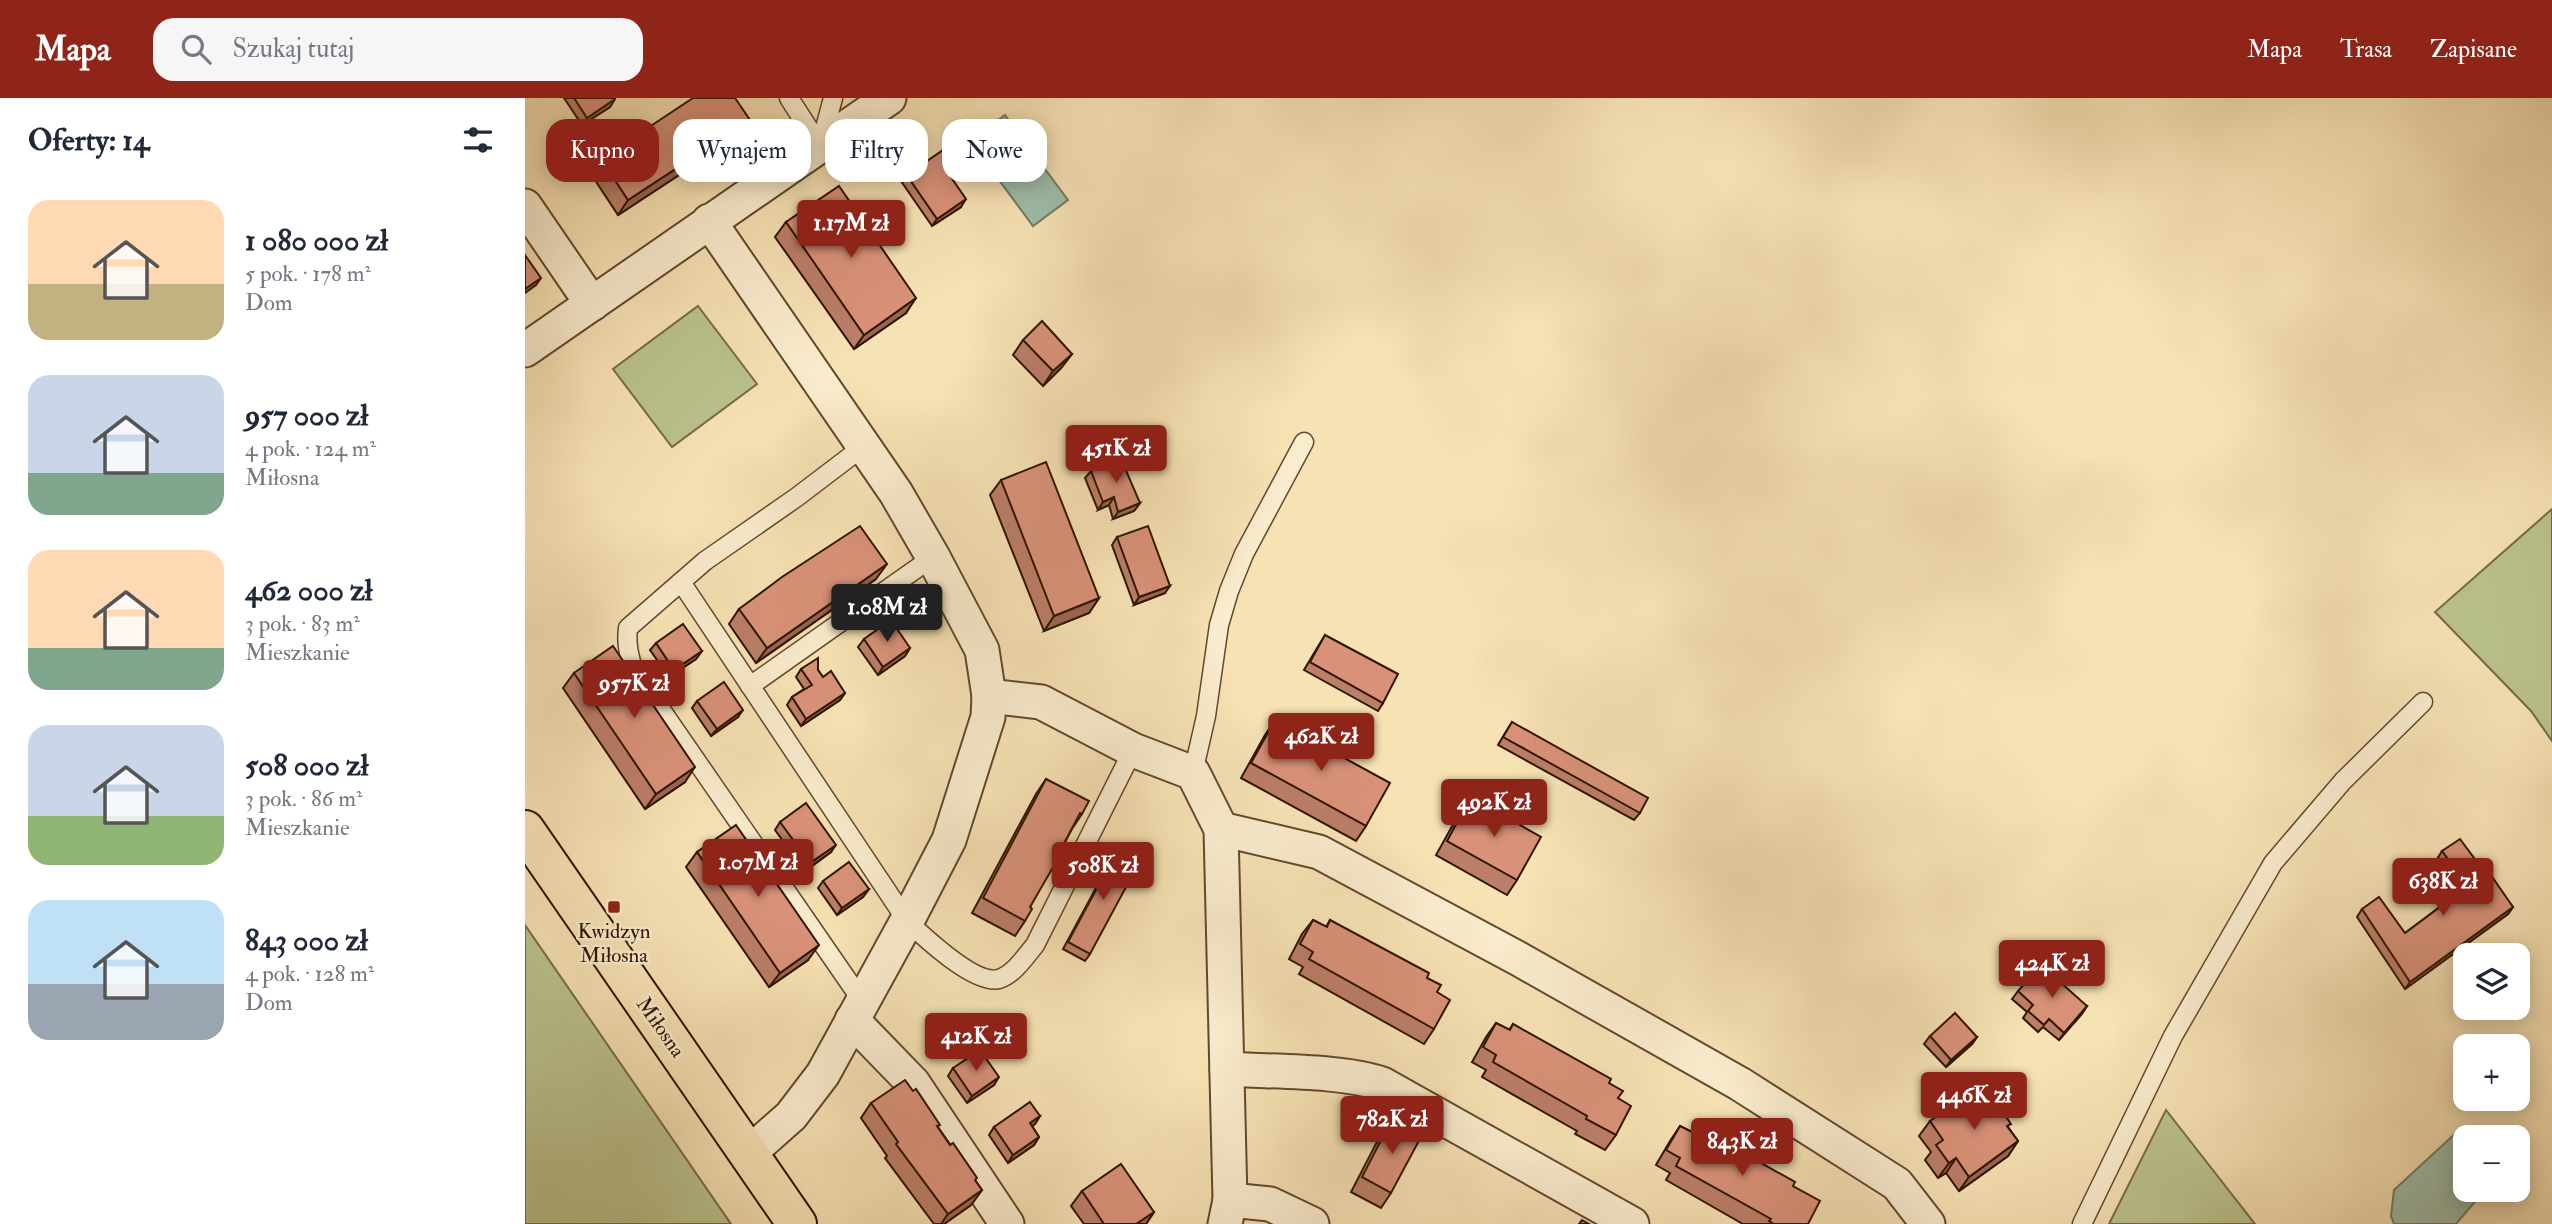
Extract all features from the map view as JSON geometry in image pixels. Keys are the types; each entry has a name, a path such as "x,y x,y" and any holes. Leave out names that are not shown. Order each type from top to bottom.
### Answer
{"main road":[{"name":"Miłosna","path":"525,830 797,1224"}],"street":[{"path":"525,350 889,98"},
{"path":"525,206 592,304"},
{"path":"709,221 896,493 982,650 989,696 988,717 949,840 907,921 823,1074 791,1116 748,1154"},
{"path":"989,696 1041,702 1133,750 1193,773 1221,829 1228,1212 1270,1204 1312,1224"},
{"path":"1221,829 1319,852 1518,959 1740,1084 1897,1184 1928,1224"},
{"path":"857,1011 913,1083 1007,1224"},
{"path":"1227,1069 1332,1076 1383,1084 1632,1224"}],"lane":[{"path":"789,98 820,146"},
{"path":"820,146 833,98"},
{"path":"1193,773 1206,716 1219,625 1229,591 1244,554 1304,442"},
{"path":"857,1011 633,669 627,649 628,628 705,561 864,446"},
{"path":"750,686 933,557"},
{"path":"681,582 907,921 934,947 982,978 997,979 1012,971 1035,945 1133,750"},
{"path":"2083,1224 2173,1036 2273,863 2343,781 2423,702"}],"green space":[{"path":"698,306 757,384 672,447 613,369"},
{"path":"2552,509 2552,741 2531,711 2435,612"},
{"path":"525,925 731,1224 525,1224"},
{"path":"2166,1110 2255,1224 2109,1224"}],"shaded area":[{"path":"1047,172 1068,200 1033,226 1000,182 1047,182"},
{"path":"2453,1136 2453,1202 2475,1202 2456,1224 2394,1224 2391,1216 2394,1190"}],"building":[{"path":"574,98 615,98 615,99 587,118"},
{"path":"693,98 735,98 749,119 673,119 673,170 659,180 659,121"},
{"path":"942,151 942,182 954,182 966,199 937,219 911,182 928,182 928,160"},
{"path":"616,182 655,182 628,200"},
{"path":"839,186 916,298 864,335 786,222"},
{"path":"525,255 541,278 525,289"},
{"path":"1042,321 1072,354 1053,371 1023,340"},
{"path":"1121,459 1140,503 1118,512 1114,497 1103,502 1091,471"},
{"path":"1046,462 1099,598 1054,616 1001,480"},
{"path":"860,526 887,564 767,648 739,609"},
{"path":"1148,526 1170,586 1139,597 1117,537"},
{"path":"891,620 910,648 883,667 864,639"},
{"path":"683,624 702,651 674,670 656,643"},
{"path":"1325,635 1398,674 1383,703 1310,662"},
{"path":"613,646 695,767 656,794 574,673"},
{"path":"818,658 818,670 823,677 831,671 845,693 806,719 792,697 812,685 801,669"},
{"path":"724,682 743,710 717,729 697,701"},
{"path":"1275,720 1390,783 1366,826 1251,763"},
{"path":"1512,722 1648,798 1640,813 1503,737"},
{"path":"1046,779 1089,801 1082,814 1080,813 1025,921 983,898"},
{"path":"1471,797 1541,837 1517,880 1447,841"},
{"path":"806,803 836,845 810,863 780,822"},
{"path":"736,825 819,945 780,973 697,852"},
{"path":"2460,839 2486,874 2488,871 2513,907 2464,943 2453,943 2453,951 2410,982 2362,909 2379,897 2405,933 2468,886 2442,851"},
{"path":"1117,851 1139,863 1090,954 1068,942"},
{"path":"849,862 869,889 842,908 823,881"},
{"path":"1313,920 1327,927 1330,920 1429,973 1427,978 1441,985 1437,992 1450,1000 1434,1029 1309,959 1313,952 1300,944"},
{"path":"2041,965 2087,1006 2064,1033 2049,1019 2044,1025 2028,1011 2033,1005 2018,991"},
{"path":"1955,1013 1977,1037 1951,1060 1930,1036"},
{"path":"1496,1023 1510,1030 1513,1024 1611,1079 1609,1083 1623,1091 1618,1098 1631,1106 1616,1135 1493,1062 1496,1055 1483,1047"},
{"path":"980,1050 999,1077 972,1096 953,1068"},
{"path":"905,1080 913,1091 916,1089 940,1125 937,1126 950,1145 953,1143 982,1190 948,1214 896,1144 898,1142 871,1103"},
{"path":"1980,1086 1990,1102 1994,1099 2011,1124 2007,1126 2018,1141 1969,1177 1956,1158 1949,1163 1936,1145 1943,1140 1930,1121"},
{"path":"1030,1102 1040,1116 1030,1123 1039,1137 1013,1155 994,1127"},
{"path":"1392,1119 1422,1135 1391,1193 1362,1177"},
{"path":"1680,1126 1694,1133 1697,1127 1795,1182 1793,1186 1820,1201 1808,1224 1774,1224 1769,1221 1771,1219 1676,1166 1680,1158 1666,1150"},
{"path":"1121,1164 1154,1212 1136,1224 1104,1224 1082,1191"}],"place":[{"name":"Kwidzyn Miłosna","path":"614,907"}]}
